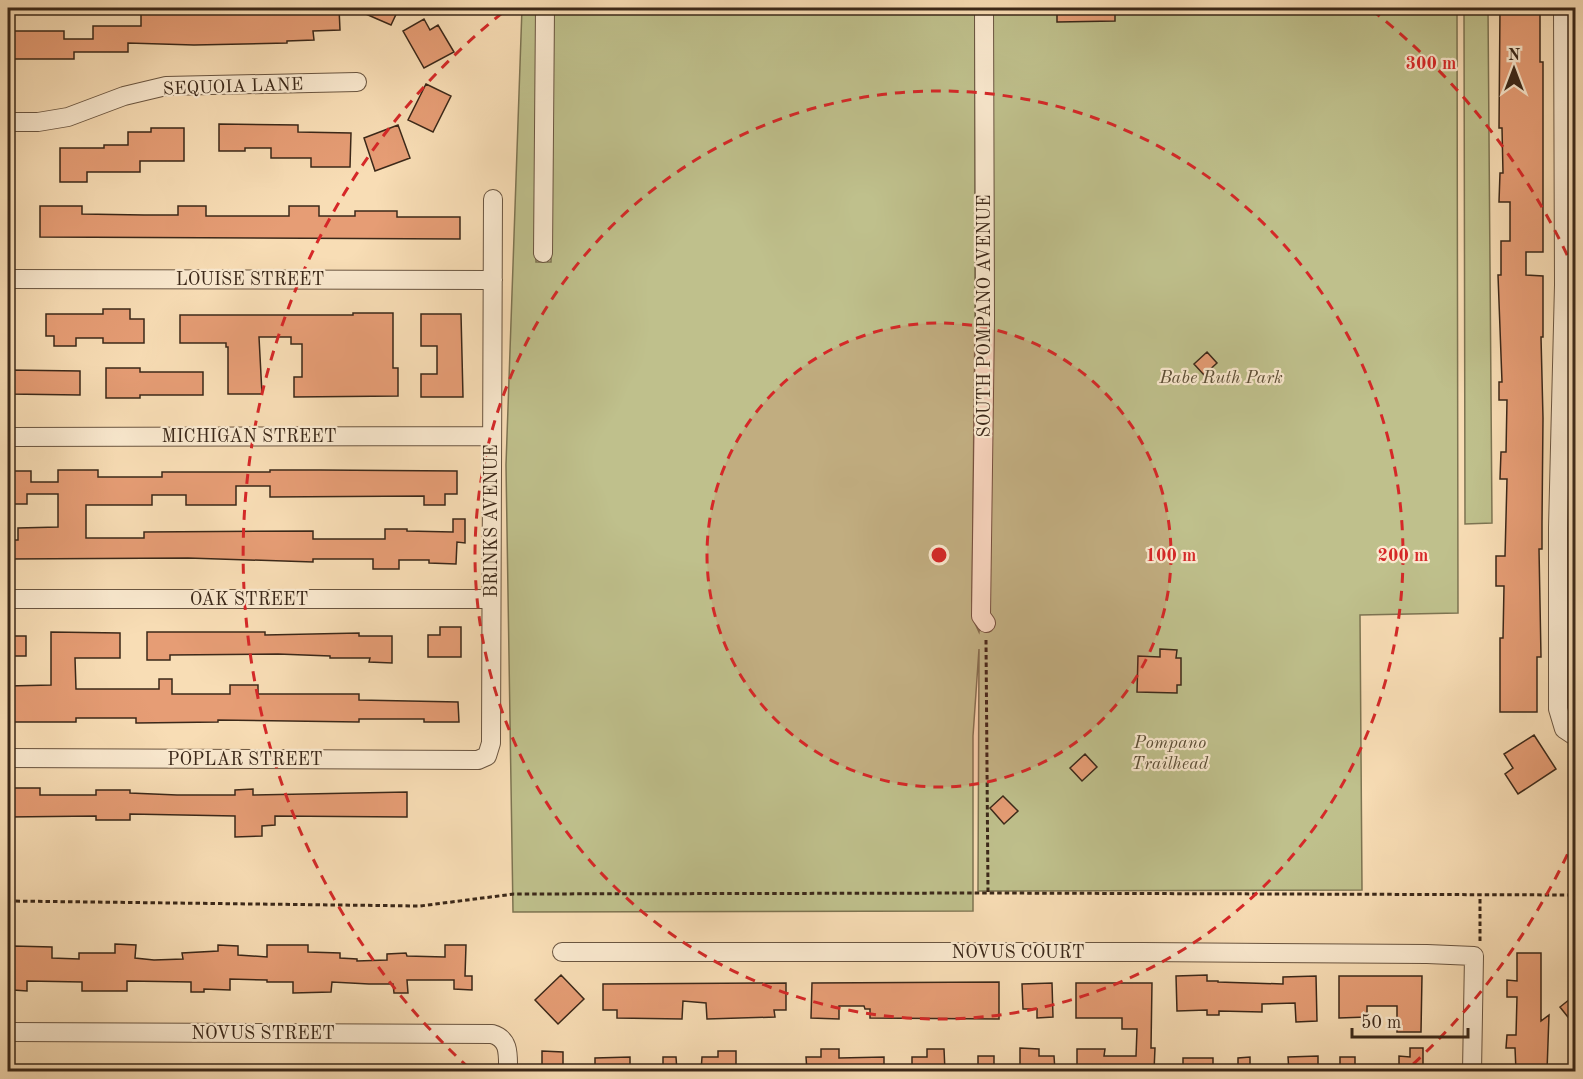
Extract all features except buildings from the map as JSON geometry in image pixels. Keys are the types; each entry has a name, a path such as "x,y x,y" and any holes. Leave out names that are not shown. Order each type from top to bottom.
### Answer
{"street":[{"path":"543,253 545,8"},
{"name":"SOUTH POMPANO AVENUE","path":"984,8 985,319 981,616 987,623"},
{"path":"1563,8 1569,37 1570,285 1567,528 1558,709 1561,723 1572,735"},
{"name":"SEQUOIA LANE","path":"8,122 61,119 124,96 166,86 357,82"},
{"name":"BRINKS AVENUE","path":"482,758 490,751 491,743 493,200"},
{"name":"LOUISE STREET","path":"8,279 493,280"},
{"name":"MICHIGAN STREET","path":"8,436 491,436"},
{"name":"OAK STREET","path":"8,599 490,599"},
{"name":"POPLAR STREET","path":"8,758 478,760 482,758"},
{"name":"NOVUS COURT","path":"562,952 1190,952 1474,956"},
{"path":"1472,1071 1474,956"},
{"name":"NOVUS STREET","path":"8,1032 492,1034 500,1037 506,1043 508,1071"}],"path":[{"path":"987,623 988,893"},
{"path":"8,901 420,906 514,894 1575,895"},
{"path":"1474,956 1479,944 1480,895"}],"green space":[{"path":"522,8 537,8 536,262 551,262 553,8 975,8 972,600 974,621 979,632 981,616 984,8 1457,8 1458,613 1360,615 1362,890 978,891 979,649 973,736 973,911 513,912 506,465"},
{"path":"1464,8 1488,8 1492,523 1465,524"}],"park label":[{"name":"Babe Ruth Park","path":"1221,377"},
{"name":"Pompano Trailhead","path":"1170,752"}]}
